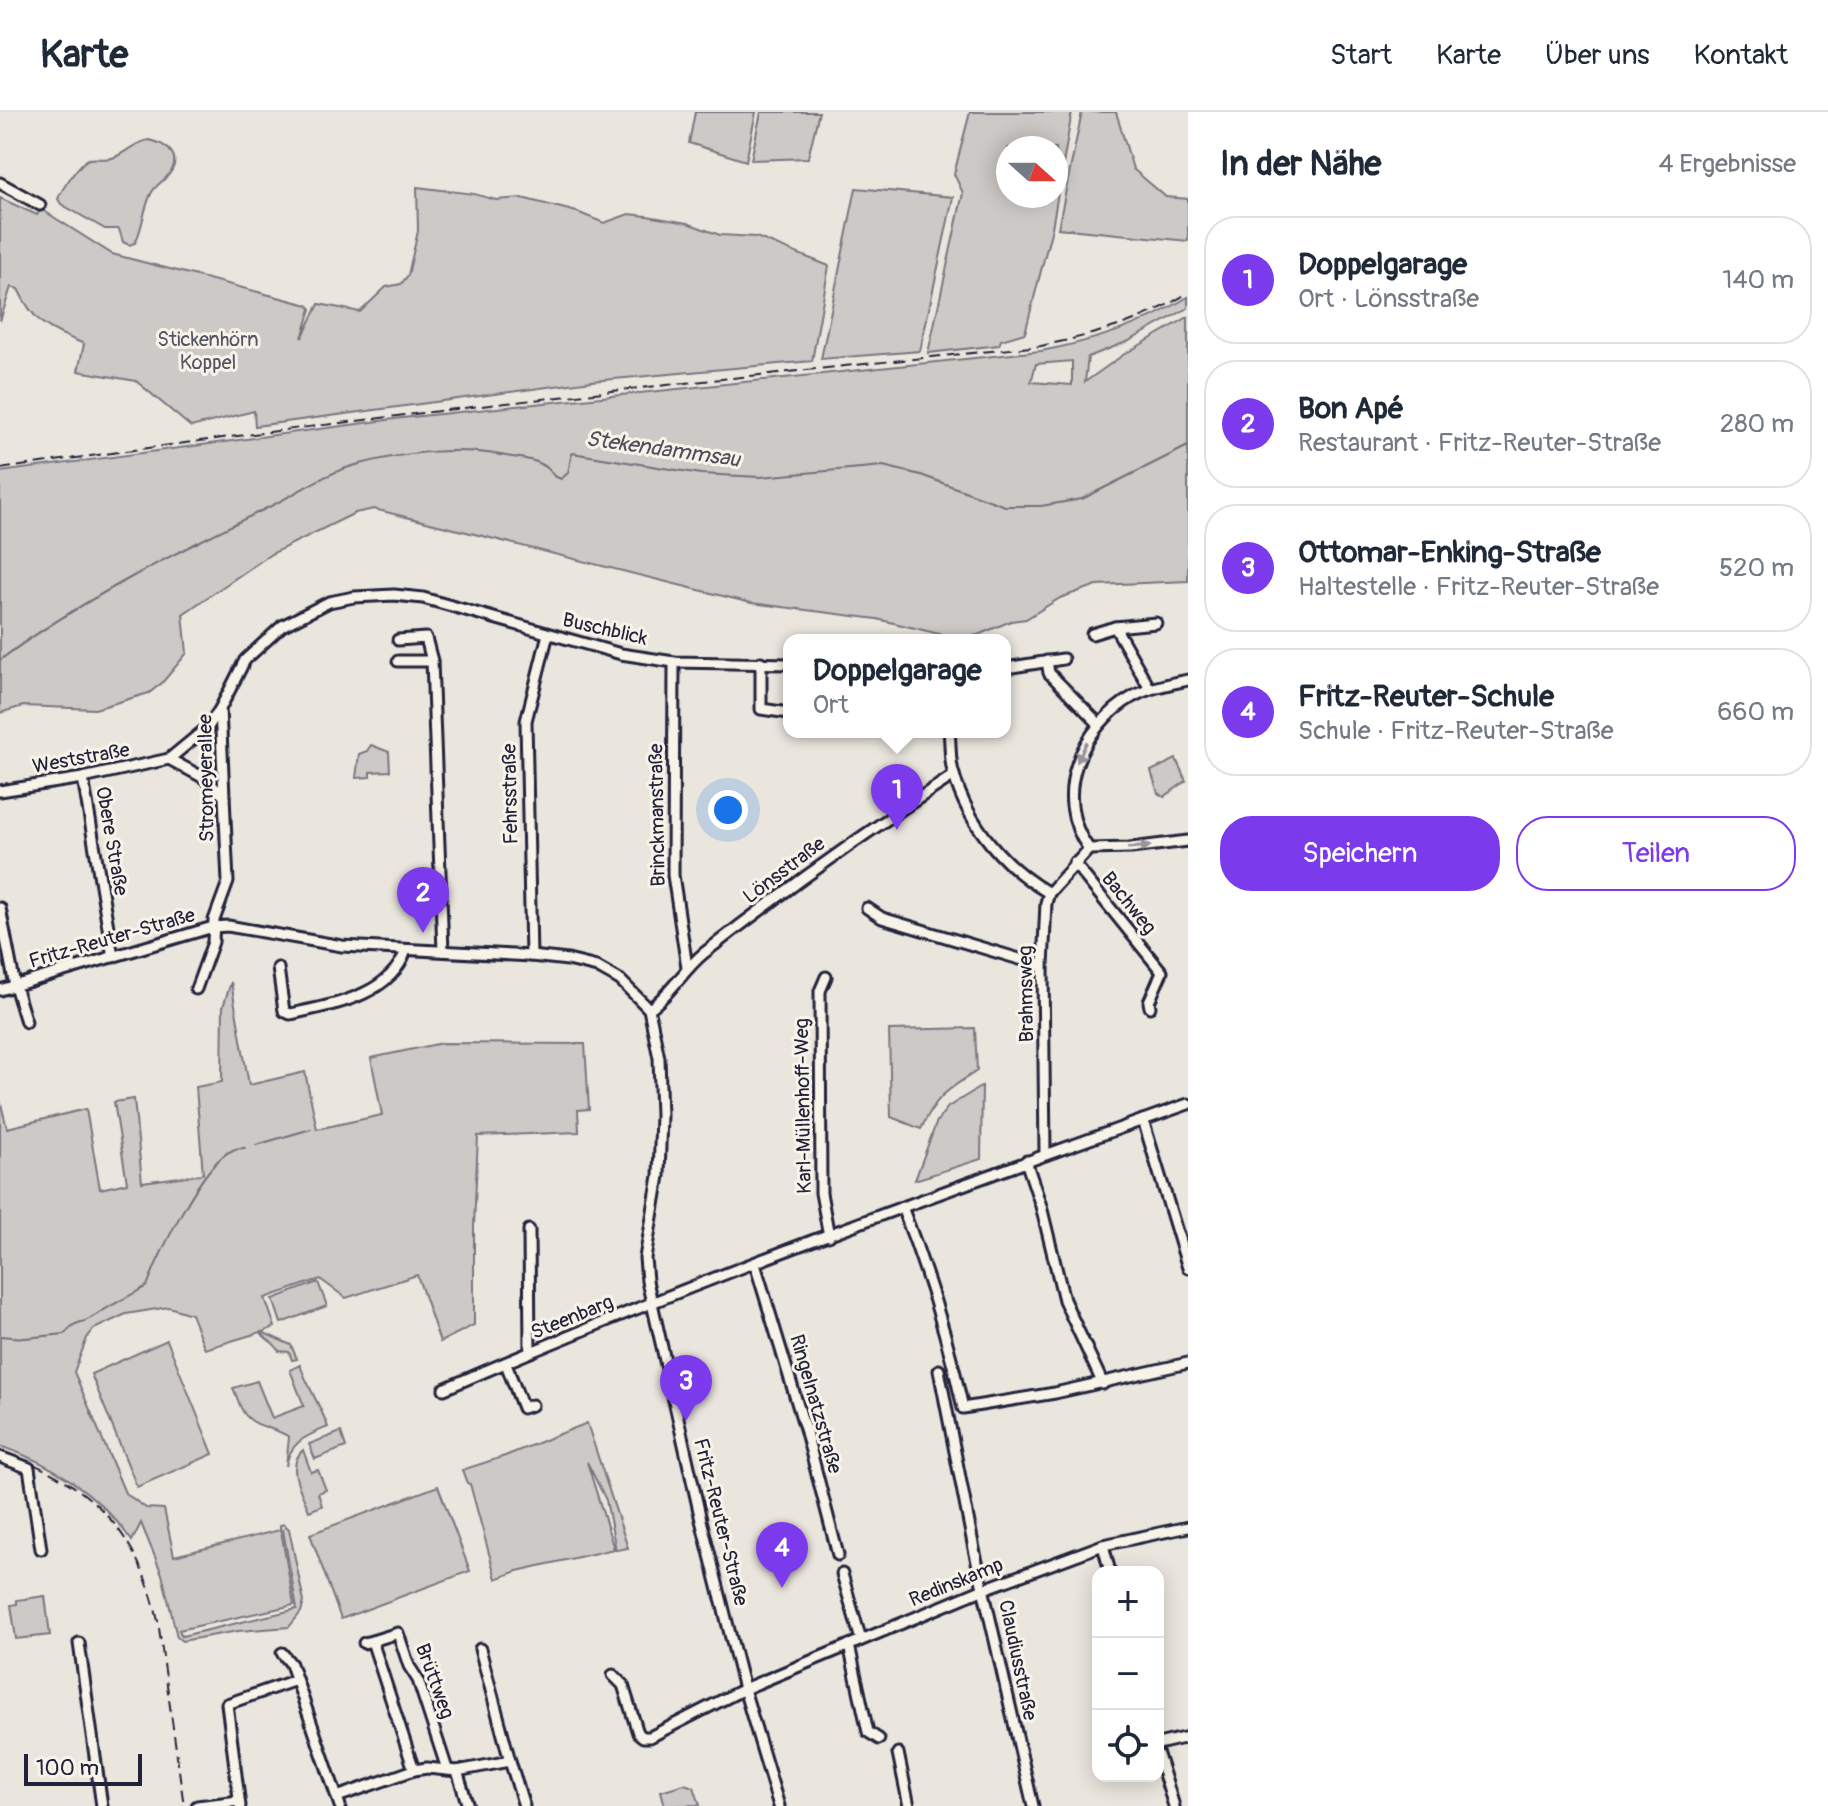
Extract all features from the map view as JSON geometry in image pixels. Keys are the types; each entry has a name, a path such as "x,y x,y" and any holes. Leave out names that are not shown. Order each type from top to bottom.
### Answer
{"street":[{"path":"0,183 40,205"},
{"name":"Stromeyerallee","path":"196,989 213,942 213,927 228,882 220,709 245,660 282,626 329,602 394,595 423,598 445,605"},
{"name":"Buschblick","path":"445,605 621,654 674,662 783,664"},
{"path":"1092,634 1115,627 1156,623"},
{"path":"1115,627 1150,689"},
{"name":"Fehrsstraße","path":"531,956 526,721 548,634"},
{"path":"398,640 426,638 432,661 443,951"},
{"path":"1012,667 1063,659"},
{"path":"398,661 432,661"},
{"path":"1047,661 1049,673 1099,724"},
{"name":"Brinckmanstraße","path":"674,662 673,875 687,967"},
{"path":"761,662 761,709 783,712"},
{"path":"1089,849 1073,818 1072,789 1078,758 1099,724 1126,701 1150,689 1188,680"},
{"name":"Weststraße","path":"0,791 83,778 169,759 208,727 220,709"},
{"path":"950,738 954,775 972,816 996,851 1027,880 1049,893 1089,849 1188,841"},
{"path":"169,759 204,778 224,796"},
{"name":"Lönsstraße","path":"649,1009 663,999 687,967 835,854 954,775"},
{"name":"Obere Straße","path":"83,778 113,957"},
{"name":"Bachweg","path":"1074,863 1162,972 1149,1002 1150,1007"},
{"name":"Brahmsweg","path":"1045,1154 1043,966 1044,916 1049,893"},
{"path":"0,908 15,986 26,1022"},
{"path":"867,908 882,918 1043,966"},
{"name":"Fritz-Reuter-Straße","path":"0,990 213,927 245,927 342,946 568,960 597,967 620,980 649,1009 659,1058 661,1115 659,1176 645,1258 651,1304 744,1689 779,1806"},
{"path":"278,968 284,1011 290,1014 334,1004 374,988 391,978 402,965 406,950"},
{"name":"Karl-Müllenhoff-Weg","path":"826,977 820,991 821,1193 829,1236"},
{"name":"Steenbarg","path":"444,1389 530,1352 902,1207 1188,1104"},
{"path":"1143,1120 1188,1268"},
{"path":"1026,1161 1041,1206 1064,1300 1103,1384"},
{"path":"902,1207 927,1270 963,1408 1103,1384 1188,1363"},
{"path":"529,1230 530,1352"},
{"name":"Ringelnatzstraße","path":"755,1264 806,1432 838,1555"},
{"path":"506,1364 523,1408 532,1405"},
{"name":"Claudiusstraße","path":"956,1378 940,1375 1033,1806"},
{"path":"0,1457 29,1468 41,1549"},
{"name":"Redinskamp","path":"613,1675 623,1685 635,1726 646,1738 744,1689 984,1589 1103,1545 1188,1527"},
{"path":"1103,1545 1108,1566"},
{"path":"842,1574 861,1640"},
{"name":"Brüttweg","path":"414,1770 368,1642 398,1633 452,1770"},
{"path":"79,1643 102,1806"},
{"path":"849,1645 868,1732 879,1739"},
{"path":"480,1649 524,1806"},
{"path":"282,1653 291,1664 338,1802 414,1770 452,1770 510,1761"},
{"path":"197,1806 239,1804 227,1704 296,1680"},
{"path":"1164,1743 1188,1737"},
{"path":"898,1753 909,1806"},
{"path":"452,1770 468,1806"},
{"path":"1164,1774 1174,1806"}],"green space":[{"path":"695,112 756,112 746,161 689,143"},
{"path":"761,112 819,112 808,158 751,160"},
{"path":"970,112 1072,112 1068,136 996,136 996,208 1055,208 1025,333 1001,340 999,345 928,353 963,193 954,174"},
{"path":"1082,112 1116,112 1133,169 1166,197 1188,199 1188,241 1058,228 1062,208 1068,208 1068,180"},
{"path":"149,140 169,150 174,164 151,194 135,243 129,245 123,242 119,229 105,229 61,204 58,199 63,189 85,161 112,158"},
{"name":"Stickenhörn Koppel","path":"417,187 496,200 522,198 577,212 604,223 629,214 687,223 720,235 756,237 829,266 812,361 592,381 255,426 254,411 191,427 136,381 78,371 84,344 44,324 31,311 18,289 11,287 0,321 0,198 37,215 41,209 112,254 308,305 311,309 302,338 319,304 360,312 386,287 401,284 408,275 418,231"},
{"path":"856,188 953,197 920,351 821,359"},
{"path":"1188,297 1188,308 1129,341 1088,357 1085,382 1123,355 1188,317 1188,581 1097,585 1060,598 1026,619 1011,621 980,634 939,634 877,619 751,603 374,509 355,513 271,554 183,614 187,653 162,683 149,693 95,709 23,706 0,713 0,472 402,418 1041,351 1117,331","holes":["1072,361 1072,385 1031,382 1036,364"]},
{"path":"371,745 389,752 390,771 370,772 370,777 356,778 359,754"},
{"path":"1176,759 1186,781 1164,797 1158,793 1151,771"},
{"path":"231,982 249,1085 305,1072 317,1129 382,1115 371,1058 442,1043 585,1044 589,1109 578,1110 579,1132 478,1136 474,1325 440,1342 417,1275 346,1298 320,1279 265,1298 275,1327 262,1332 291,1345 297,1359 292,1360 289,1352 279,1351 261,1332 205,1349 191,1314 169,1307 126,1314 94,1329 87,1338 74,1372 125,1493 146,1508 164,1509 174,1556 280,1530 280,1525 284,1524 289,1529 304,1602 301,1612 289,1627 238,1631 182,1641 177,1637 162,1574 141,1523 132,1541 105,1509 74,1483 39,1462 0,1446 0,1100 7,1128 86,1109 100,1189 127,1183 114,1102 134,1099 142,1182 203,1174 196,1087 222,1082 223,1007","holes":["283,1530 297,1609 182,1636 179,1630 294,1605"]},
{"path":"975,1028 977,1071 943,1095 921,1129 891,1117 889,1030"},
{"path":"982,1086 981,1159 915,1180 937,1121 948,1107"},
{"path":"318,1282 327,1306 281,1323 273,1299"},
{"path":"167,1340 213,1454 137,1487 91,1374"},
{"path":"300,1365 328,1427 296,1445 286,1466 289,1437 248,1418 233,1388 257,1381 272,1418 304,1406 290,1370"},
{"path":"587,1423 628,1548 616,1550 606,1500 587,1462 614,1549 517,1571 496,1579 470,1484 462,1470"},
{"path":"341,1432 346,1447 315,1459 309,1444"},
{"path":"303,1450 311,1472 318,1470 326,1490 318,1493 322,1506 309,1511 295,1472 295,1464"},
{"path":"438,1486 470,1571 341,1619 310,1534"},
{"path":"45,1596 50,1635 16,1639 11,1605 17,1604 17,1600"},
{"path":"684,1784 694,1787 700,1805 665,1806 661,1791"}],"waterway":[{"name":"Stekendammsau","path":"0,660 63,617 165,559 334,473 393,457 449,451 487,453 533,461 561,479 568,473 572,453 701,474 760,477 883,466 921,475 1005,506 1041,506 1082,499 1188,446"},
{"path":"256,1145 311,1129"},
{"path":"0,1336 25,1338 65,1334 74,1325 147,1286 195,1190 221,1158 237,1148 245,1148"}],"railway":[{"path":"0,469 260,433 520,402 1041,346 1117,326 1188,293"},
{"path":"0,1451 59,1477 83,1493 104,1512 137,1559 158,1621 184,1806"}],"place":[{"name":"Doppelgarage","path":"897,830"},
{"name":"Bon Apé","path":"423,933"},
{"name":"Ottomar-Enking-Straße","path":"686,1421"},
{"name":"Fritz-Reuter-Schule","path":"782,1588"}]}
